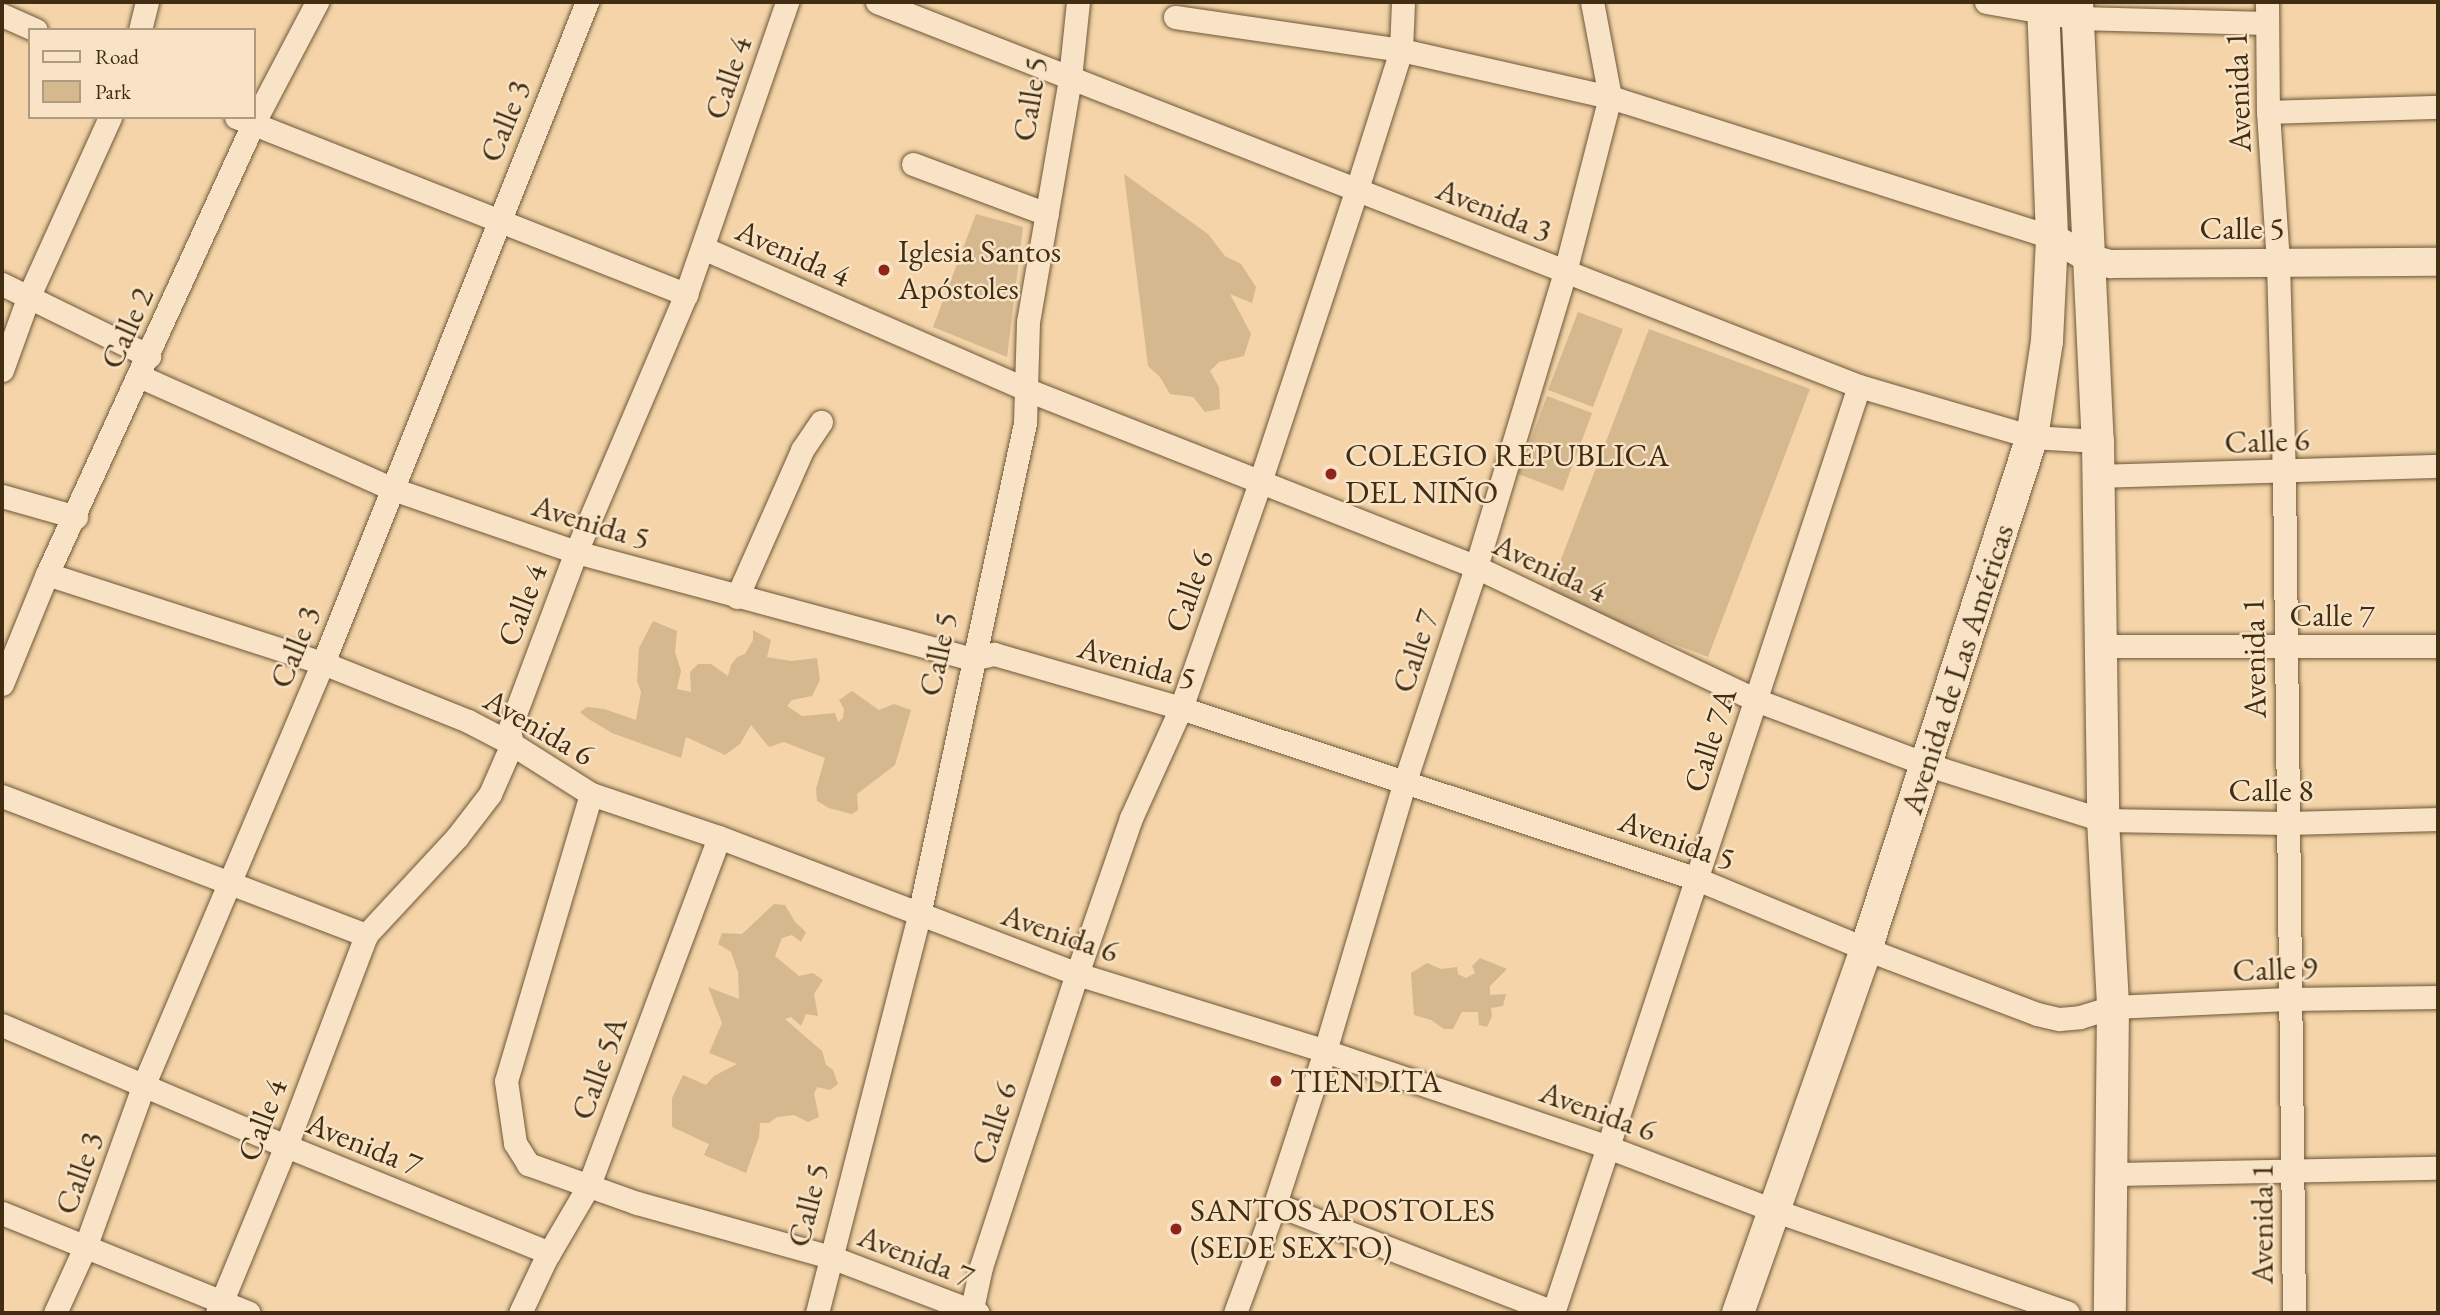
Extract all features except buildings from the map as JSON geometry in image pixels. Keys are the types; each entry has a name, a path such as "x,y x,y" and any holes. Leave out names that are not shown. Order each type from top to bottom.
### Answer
{"main road":[{"name":"Avenida de Las Américas","path":"1738,1313 1866,949 2032,437 2047,341 2052,237 2043,7"},
{"path":"2077,10 2098,441 2103,820 2113,1007 2114,1174 2110,1313"}],"street":[{"path":"141,28 147,2"},
{"name":"Calle 2","path":"256,103 317,2"},
{"name":"Calle 3","path":"55,1313 86,1245 145,1084 323,663 587,2"},
{"name":"Calle 4","path":"219,1307 286,1146 366,934 490,794 512,744 509,730 576,552 686,294 787,2"},
{"name":"Avenida 3","path":"877,2 1859,386 2032,437 2098,441"},
{"name":"Calle 5","path":"817,1313 919,915 972,659 1025,423 1028,322 1070,78 1078,2"},
{"name":"Calle 6","path":"974,1312 981,1266 1077,974 1131,818 1181,708 1261,482 1357,189 1401,50 1403,2"},
{"name":"Calle 7","path":"1235,1313 1275,1204 1325,1051 1405,781 1476,567 1565,272 1610,97 1592,2"},
{"path":"1986,2 2077,10 2267,13"},
{"name":"Avenida 1","path":"2267,13 2267,112 2278,263 2284,472 2288,999 2294,1313"},
{"path":"2,15 31,28"},
{"path":"1175,17 1401,50 1610,97 2052,237"},
{"path":"2267,112 2438,107"},
{"path":"2,370 28,298 109,119"},
{"path":"245,121 686,294"},
{"name":"Calle 2","path":"2,684 47,574 76,517 144,366 245,121"},
{"path":"914,164 1047,214"},
{"name":"Calle 5","path":"2052,237 2088,258 2111,264 2438,262"},
{"name":"Avenida 4","path":"703,248 1026,389 1476,567 1756,700 1926,764 2103,820"},
{"name":"Avenida 5","path":"2,284 144,366 393,489 576,552 972,659 994,654 1181,708 1697,879 1866,949 2038,1014 2059,1019 2080,1017 2113,1007"},
{"name":"Calle 7A","path":"1554,1313 1859,386"},
{"path":"737,597 802,450 821,422"},
{"name":"Calle 6","path":"2098,476 2438,466"},
{"path":"2,496 76,517"},
{"name":"Avenida 6","path":"47,574 323,663 468,721 512,744 591,793 719,837 1077,974 1325,1051 1608,1147 1773,1210 2068,1313"},
{"name":"Calle 7","path":"2100,646 2438,646"},
{"name":"Avenida 7","path":"591,793 506,1081 515,1143 528,1164 637,1202 831,1257 974,1312"},
{"path":"2,796 366,934"},
{"name":"Calle 8","path":"2103,820 2288,823 2438,819"},
{"name":"Calle 5A","path":"520,1313 549,1253 589,1185 719,837"},
{"name":"Calle 9","path":"2113,1007 2288,999 2438,998"},
{"name":"Avenida 7","path":"2,1025 286,1146 549,1253"},
{"path":"2114,1174 2438,1167"},
{"path":"1275,1204 1554,1313"},
{"path":"2,1213 86,1245 219,1307 249,1313"}],"green space":[{"path":"1124,174 1208,234 1225,256 1241,264 1256,287 1252,303 1230,294 1251,334 1244,356 1219,362 1210,371 1219,387 1220,409 1205,412 1193,397 1170,394 1160,377 1148,366"},
{"path":"976,214 1023,227 1007,357 933,327"},
{"path":"1578,312 1623,329 1593,407 1548,390"},
{"path":"1649,329 1810,389 1708,657 1547,596"},
{"path":"1547,396 1592,413 1563,491 1518,474"},
{"path":"653,621 677,631 675,652 681,671 677,689 691,692 690,672 698,664 711,664 728,676 731,665 737,657 745,654 753,640 753,630 771,640 767,657 791,661 817,658 820,680 812,696 792,700 787,706 802,716 835,713 838,722 843,718 844,709 839,700 852,691 879,710 894,704 911,710 895,765 857,794 858,810 852,814 829,808 817,801 816,789 825,758 784,742 769,747 751,725 740,744 725,755 686,737 681,758 612,733 587,718 580,712 587,707 604,709 636,720 641,692 637,681 639,648"},
{"path":"774,904 785,905 795,922 806,932 801,942 792,935 782,938 775,956 799,976 813,973 823,980 814,994 818,1016 806,1014 801,1026 791,1017 785,1019 822,1051 826,1065 833,1070 838,1084 830,1090 817,1087 814,1094 819,1117 808,1122 794,1115 760,1123 759,1137 746,1173 704,1155 709,1144 672,1127 672,1098 683,1075 706,1085 714,1076 737,1064 709,1053 722,1023 708,987 739,999 738,972 731,952 718,944 722,933 742,934"},
{"path":"1480,958 1507,969 1490,986 1490,995 1506,994 1503,1006 1491,1008 1492,1016 1487,1027 1479,1025 1478,1012 1462,1012 1453,1029 1444,1029 1431,1020 1414,1015 1411,973 1427,963 1441,969 1457,967 1458,974 1466,978 1475,973 1472,966"}],"place":[{"name":"Iglesia Santos Apóstoles","path":"884,270"},
{"name":"COLEGIO REPUBLICA DEL NIÑO","path":"1331,474"},
{"name":"TIENDITA","path":"1276,1081"},
{"name":"SANTOS APOSTOLES (SEDE SEXTO)","path":"1176,1229"}]}
